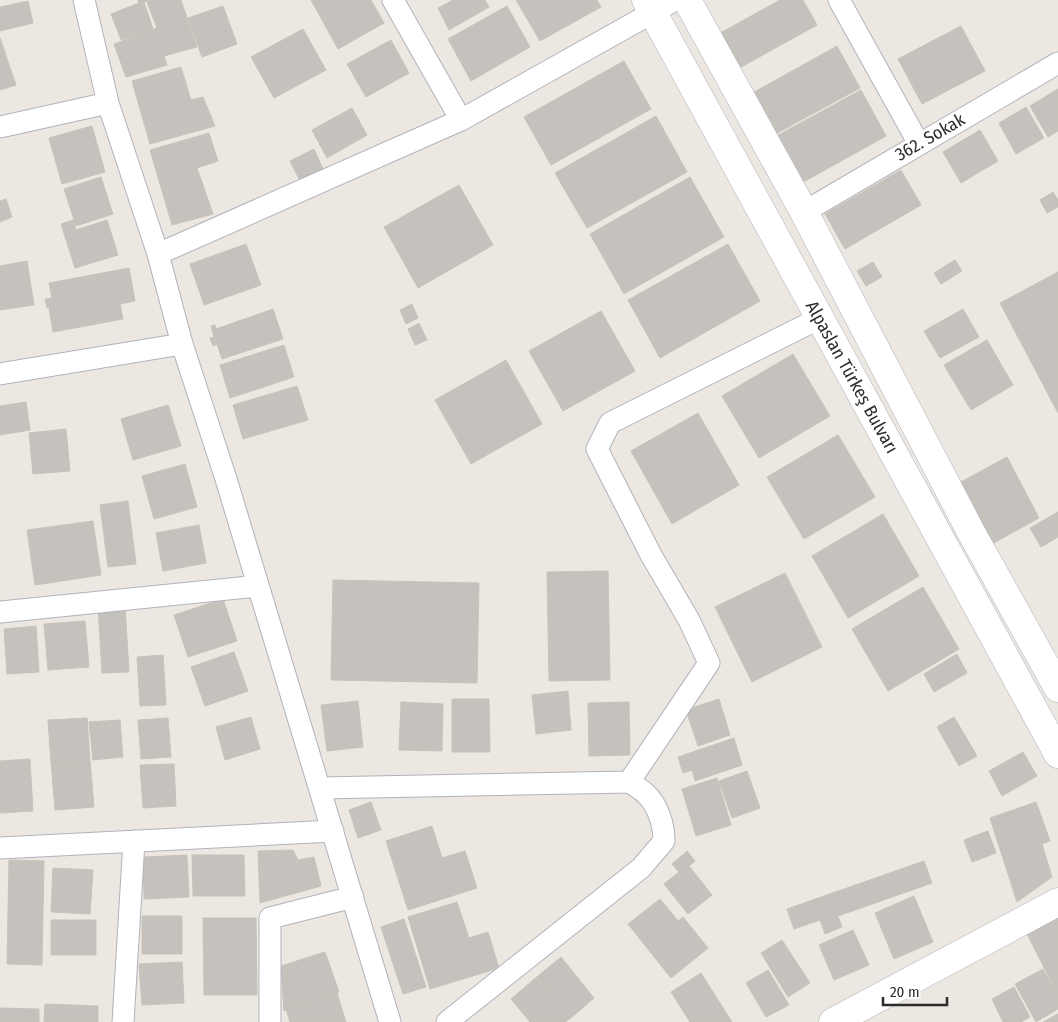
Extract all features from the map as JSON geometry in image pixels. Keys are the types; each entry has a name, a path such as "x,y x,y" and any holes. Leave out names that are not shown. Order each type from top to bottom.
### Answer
{"main road":[{"name":"Alpaslan Türkeş Bulvarı","path":"687,0 804,212 971,532 1058,688"},
{"name":"Alpaslan Türkeş Bulvarı","path":"657,4 820,318 1058,754"},
{"path":"833,1022 1058,902"}],"street":[{"path":"84,0 108,103 158,254 182,344 320,788 390,1022"},
{"path":"393,0 461,120"},
{"path":"839,0 919,144"},
{"path":"158,254 461,120 657,4"},
{"name":"362. Sokak","path":"804,212 1058,63"},
{"path":"0,127 108,103"},
{"path":"629,782 709,663 689,620 651,555 597,449 610,423 820,318"},
{"path":"0,374 182,344"},
{"path":"0,612 258,586"},
{"path":"320,788 629,782 646,794 654,804 664,828 664,841 641,868 447,1022"},
{"path":"0,848 333,831"},
{"path":"123,1022 134,841"},
{"path":"270,1022 270,918 353,897"}],"building":[{"path":"138,0 150,0 144,2 153,29 121,40 111,14 139,3"},
{"path":"152,0 181,0 197,47 164,56 167,65 126,77 114,44 157,28 147,2"},
{"path":"311,0 371,0 384,23 338,49"},
{"path":"453,0 485,0 489,7 449,30 438,8"},
{"path":"516,0 597,0 601,7 540,41"},
{"path":"780,0 803,0 817,25 734,71 715,36"},
{"path":"28,1 33,23 0,31 0,7"},
{"path":"223,6 237,44 202,57 188,18"},
{"path":"507,6 530,47 471,81 448,39"},
{"path":"961,26 985,71 922,104 898,59"},
{"path":"303,29 326,70 274,98 251,57"},
{"path":"0,38 16,85 0,90"},
{"path":"391,40 409,73 366,97 347,64"},
{"path":"837,46 860,88 770,137 747,96"},
{"path":"624,61 651,109 551,165 524,117"},
{"path":"181,67 191,100 203,97 215,126 150,144 132,81"},
{"path":"1058,89 1058,131 1048,137 1030,106"},
{"path":"861,90 886,136 796,186 771,139"},
{"path":"1026,107 1044,138 1016,154 999,123"},
{"path":"352,108 367,135 327,158 312,130"},
{"path":"656,116 687,172 587,228 555,173"},
{"path":"92,126 105,172 62,184 49,138"},
{"path":"980,130 998,161 961,183 943,152"},
{"path":"209,133 218,161 197,168 213,214 172,225 150,150"},
{"path":"314,149 323,169 300,181 290,161"},
{"path":"901,170 921,205 845,249 825,214"},
{"path":"101,177 113,214 76,226 64,189"},
{"path":"690,177 724,237 624,294 590,234"},
{"path":"459,185 493,245 418,288 384,227"},
{"path":"1053,192 1058,200 1058,207 1047,213 1040,200"},
{"path":"6,199 12,217 0,222 0,201"},
{"path":"73,220 76,230 107,220 118,255 75,268 61,224"},
{"path":"246,244 261,285 204,305 190,264"},
{"path":"728,244 760,301 660,358 628,300"},
{"path":"955,260 962,271 941,284 934,273"},
{"path":"27,261 34,305 0,310 0,266"},
{"path":"873,262 882,277 866,286 857,271"},
{"path":"129,268 135,301 120,304 123,319 53,332 49,308 47,308 45,299 52,298 49,283"},
{"path":"1058,272 1058,413 1000,303"},
{"path":"412,304 418,318 406,324 400,310"},
{"path":"273,309 283,339 222,359 217,344 213,346 210,338 214,337 211,326 215,325 216,329"},
{"path":"963,309 979,337 940,358 924,331"},
{"path":"601,311 635,371 563,411 529,351"},
{"path":"419,323 427,340 415,345 408,329"},
{"path":"987,340 1013,385 971,410 944,365"},
{"path":"284,345 294,377 230,398 220,365"},
{"path":"793,354 830,416 759,458 722,396"},
{"path":"506,360 542,424 471,464 435,400"},
{"path":"297,386 308,420 243,439 233,405"},
{"path":"26,402 30,430 0,435 0,406"},
{"path":"168,405 181,446 133,460 121,419"},
{"path":"698,413 739,485 672,524 631,451"},
{"path":"66,429 70,471 33,474 29,433"},
{"path":"838,435 875,497 804,539 767,477"},
{"path":"1007,457 1039,518 992,544 959,483"},
{"path":"185,464 197,507 154,519 142,476"},
{"path":"128,501 136,564 108,567 100,505"},
{"path":"1058,512 1058,537 1041,547 1030,528"},
{"path":"883,514 919,576 848,618 812,556"},
{"path":"93,521 101,575 35,585 27,530"},
{"path":"199,525 206,563 163,571 156,533"},
{"path":"608,571 610,680 549,681 547,572"},
{"path":"785,573 822,647 752,682 715,607"},
{"path":"333,580 479,583 477,683 331,680"},
{"path":"923,587 959,649 888,691 852,629"},
{"path":"223,599 237,641 188,657 174,615"},
{"path":"125,605 129,672 102,673 98,606"},
{"path":"85,621 89,667 48,670 44,624"},
{"path":"36,626 39,672 7,674 4,629"},
{"path":"234,652 248,691 205,706 191,667"},
{"path":"957,654 967,673 934,692 924,674"},
{"path":"163,655 166,705 140,706 137,657"},
{"path":"568,691 571,730 536,734 532,695"},
{"path":"452,699 489,699 490,752 452,752"},
{"path":"719,699 730,735 698,746 686,710"},
{"path":"358,701 363,747 327,751 321,705"},
{"path":"401,702 443,704 442,751 399,750"},
{"path":"629,702 630,755 589,756 588,703"},
{"path":"251,717 260,749 225,760 216,727"},
{"path":"954,717 977,756 959,766 937,727"},
{"path":"87,718 90,760 51,762 48,720"},
{"path":"168,718 171,757 141,759 138,720"},
{"path":"120,720 123,757 93,760 89,722"},
{"path":"734,738 742,765 695,781 692,770 683,773 678,757"},
{"path":"1023,752 1037,776 1002,796 989,771"},
{"path":"30,759 33,811 0,813 0,761"},
{"path":"90,760 94,807 55,810 51,762"},
{"path":"174,764 176,806 143,808 140,765"},
{"path":"747,771 760,808 732,818 719,781"},
{"path":"717,778 731,825 696,836 682,789"},
{"path":"371,802 381,830 358,838 349,810"},
{"path":"1036,802 1050,841 1042,844 1052,877 1017,902 990,818"},
{"path":"432,826 442,858 465,851 477,888 408,910 386,841"},
{"path":"988,831 996,853 972,862 964,840"},
{"path":"293,850 298,860 314,857 321,886 260,903 258,851"},
{"path":"687,851 695,861 689,866 712,895 688,914 664,884 679,872 672,864"},
{"path":"187,855 189,897 144,899 143,857"},
{"path":"192,855 244,855 245,896 193,896"},
{"path":"9,860 44,861 42,965 7,964"},
{"path":"924,861 932,883 838,916 842,927 825,934 820,920 794,929 787,909"},
{"path":"53,868 93,870 90,914 51,912"},
{"path":"914,896 933,942 894,959 875,913"},
{"path":"660,899 678,921 683,917 708,948 671,978 628,924"},
{"path":"457,902 469,938 488,932 499,968 430,989 408,917"},
{"path":"1058,911 1058,995 1024,928"},
{"path":"142,916 182,916 182,954 142,954"},
{"path":"203,918 256,918 257,995 204,995"},
{"path":"404,919 426,987 403,994 381,927"},
{"path":"51,920 96,920 96,955 51,955"},
{"path":"853,930 869,965 834,980 819,945"},
{"path":"782,940 810,983 788,997 761,953"},
{"path":"325,952 339,992 284,1011 281,966"},
{"path":"561,957 594,998 572,1017 538,976"},
{"path":"182,962 184,1003 142,1005 139,964"},
{"path":"1043,969 1058,996 1058,1009 1036,1022 1015,984"},
{"path":"768,970 789,1005 766,1017 746,983"},
{"path":"701,973 732,1022 690,1022 671,992"},
{"path":"538,976 572,1017 565,1022 530,1022 511,999"},
{"path":"1014,987 1030,1017 1021,1022 1003,1022 992,999"},
{"path":"337,993 346,1022 290,1022 286,1009"},
{"path":"45,1004 98,1006 98,1022 44,1022"},
{"path":"0,1008 39,1009 39,1022 0,1022"},
{"path":"1058,1014 1058,1022 1043,1022"}]}
